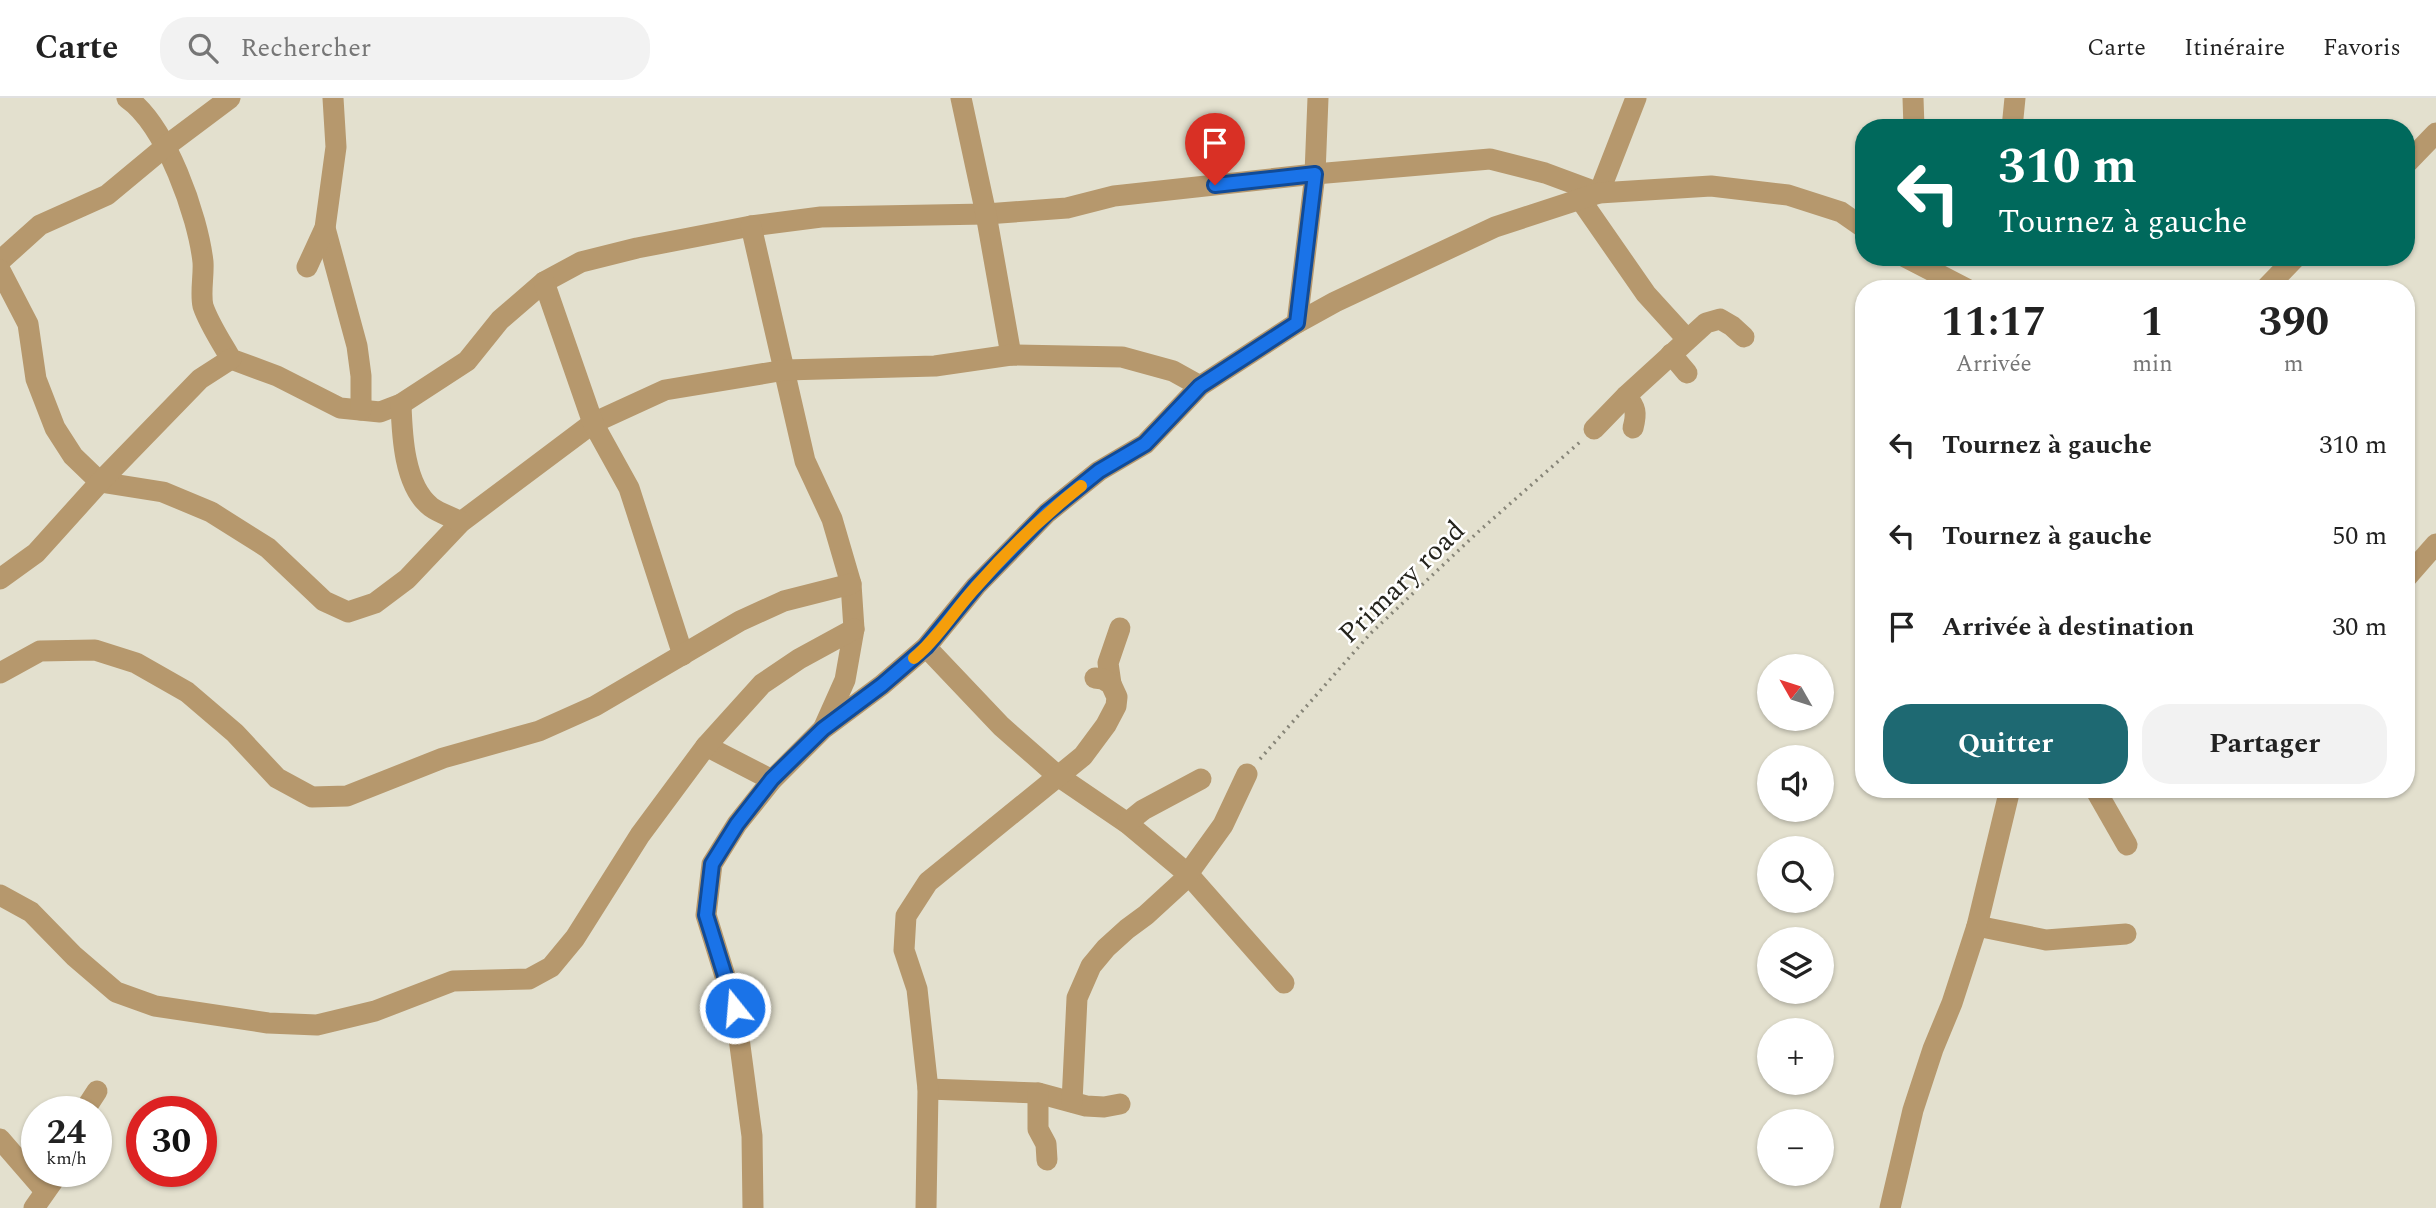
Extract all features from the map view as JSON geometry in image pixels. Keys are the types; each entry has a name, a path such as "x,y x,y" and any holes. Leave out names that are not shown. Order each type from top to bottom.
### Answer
{"street":[{"path":"127,98 140,107 166,146 193,213 203,262 203,305 231,359 277,376 340,408 380,412 401,404 467,361 500,320 544,282 581,262 637,248 751,226 821,217 986,214 1067,208 1114,197 1315,174 1490,159 1545,173 1590,196 1646,294 1687,339"},
{"path":"0,261 40,225 107,195 230,98"},
{"path":"307,267 325,228 335,147 333,98"},
{"path":"961,98 986,214 1010,355"},
{"path":"1297,323 1315,174 1318,98"},
{"path":"1590,196 1636,98"},
{"path":"1913,98 1914,119"},
{"path":"2013,119 2015,98"},
{"path":"2415,155 2436,133"},
{"path":"752,1208 752,1136 735,1008 706,915 712,864 737,824 772,779 823,729 882,685 926,647 976,586 1047,513 1099,471 1145,444 1200,386 1297,323 1335,302 1495,227 1590,196 1711,186 1788,195 1841,212 1855,222"},
{"path":"751,226 805,461 832,519 850,584 854,629 845,680 823,729"},
{"path":"325,228 356,346 361,376 361,410"},
{"path":"1925,266 1950,280"},
{"path":"2273,280 2285,266"},
{"path":"0,270 28,324 36,379 55,428 73,456 100,482 163,492 211,512 268,548 324,601 348,612 375,603 407,579 461,522 593,423 665,390 785,370 935,366 1010,355 1122,358 1174,371 1200,386"},
{"path":"544,282 593,423 629,488 683,655"},
{"path":"1594,429 1706,323 1720,320 1744,337"},
{"path":"1671,354 1687,373"},
{"path":"0,579 36,553 100,482 200,379 231,359"},
{"path":"1626,396 1635,406 1633,428"},
{"path":"401,404 402,439 415,487 431,507 461,522"},
{"path":"2415,568 2436,544"},
{"path":"0,673 40,650 95,650 135,663 187,692 235,733 276,778 312,797 347,796 443,758 539,731 595,706 740,621 785,601 850,584"},
{"path":"926,1208 928,1089 917,989 904,950 906,916 928,882 1083,756 1106,725 1116,706 1117,697 1103,681 1120,628"},
{"path":"0,895 31,912 74,956 116,992 155,1006 268,1023 317,1025 375,1011 453,981 528,979 551,967 575,938 640,835 706,746 762,684 799,659 854,629"},
{"path":"926,647 1002,726 1058,776 1127,823 1188,874 1284,983"},
{"path":"706,746 772,779"},
{"path":"1073,1102 1077,998 1091,967 1106,948 1154,908 1188,874 1223,825 1247,774"},
{"path":"1127,823 1152,804 1201,779"},
{"path":"1890,1208 1913,1110 1977,926 2008,798"},
{"path":"2100,798 2127,845"},
{"path":"1977,926 2046,940 2126,934"},
{"path":"928,1089 1038,1093 1086,1106 1120,1104"},
{"path":"94,1096 97,1091"},
{"path":"1038,1093 1038,1129 1046,1144 1047,1160"},
{"path":"0,1139 39,1199"}],"path":[{"name":"Primary road","path":"1247,774 1371,634 1478,532 1594,429"}],"slow traffic":[{"path":"914,658 976,586 1047,513 1081,486"}],"route":[{"path":"735,1008 706,915 712,864 737,824 772,779 823,729 882,685 926,647 976,586 1047,513 1099,471 1145,444 1200,386 1297,323 1315,174 1215,185"}]}
